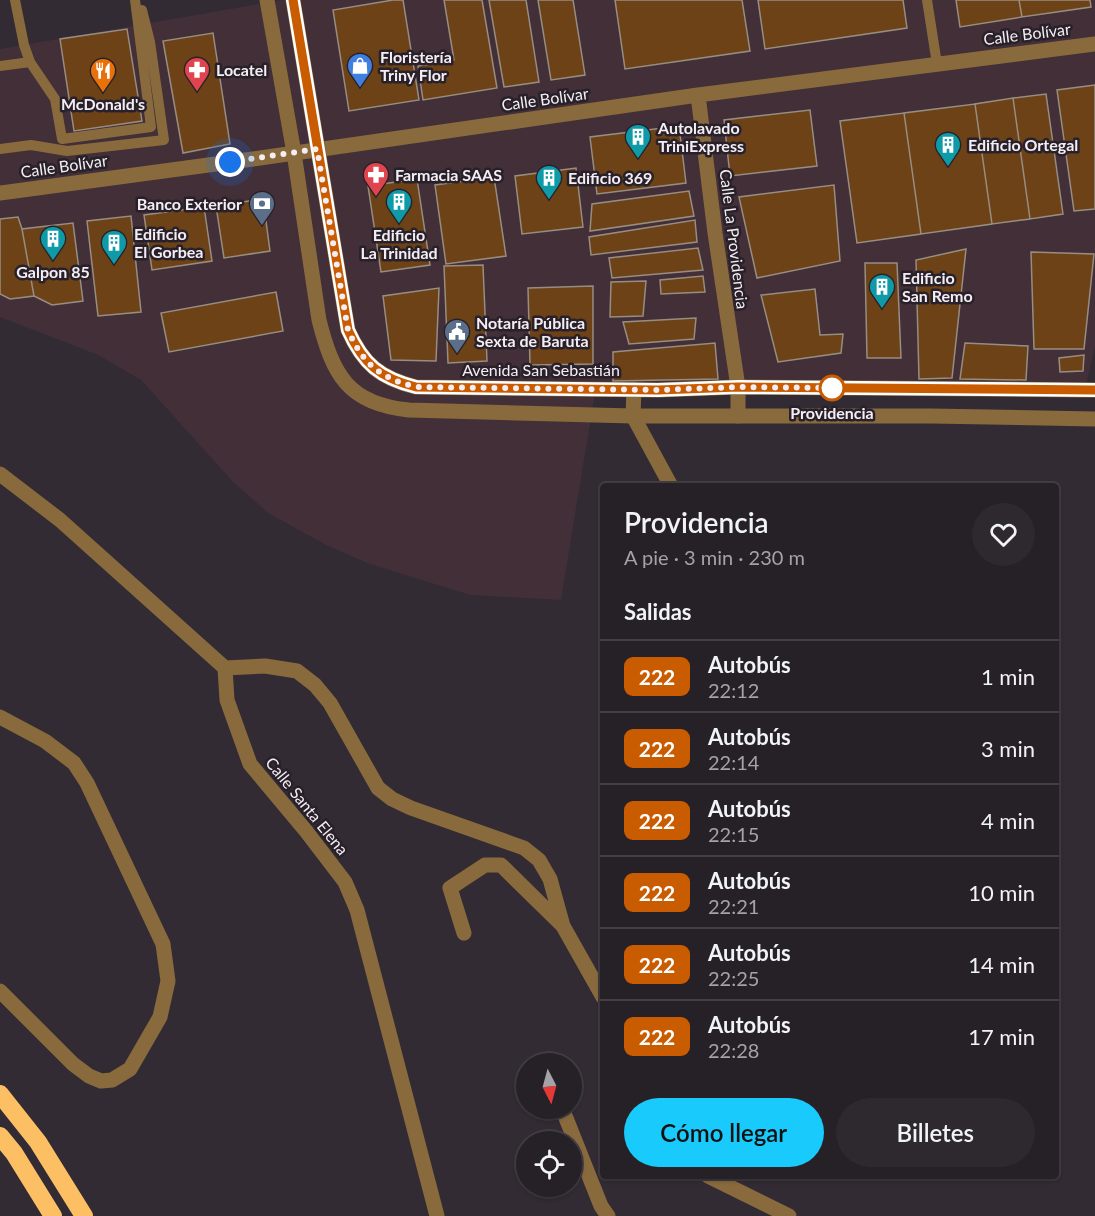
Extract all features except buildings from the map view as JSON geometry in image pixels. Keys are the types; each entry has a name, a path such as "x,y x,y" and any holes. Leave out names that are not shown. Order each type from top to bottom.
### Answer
{"highway":[{"path":"0,1094 38,1142 84,1216"},
{"path":"0,1136 14,1153 53,1216"}],"street":[{"path":"267,0 323,335 338,374 355,392 372,402 391,408 633,416 1095,419"},
{"name":"Avenida San Sebastián","path":"293,0 348,330 355,347 366,363 394,382 416,387 658,390 738,387 1095,390"},
{"name":"Calle Bolívar","path":"0,193 698,95 1095,44"},
{"name":"Calle La Providencia","path":"698,95 718,257 738,387 738,416"},
{"path":"323,335 348,330"},
{"path":"893,416 894,388"},
{"path":"634,389 633,416 669,483"},
{"path":"0,474 60,519 225,668 265,666 297,671 315,685 330,702 378,788 392,799 411,808 524,848 539,860 550,879 563,926 600,992"},
{"name":"Calle Santa Elena","path":"225,668 227,700 250,764 345,882 357,910 437,1216"},
{"path":"0,717 45,741 74,763 87,783 163,944 168,981 160,1017 130,1069 112,1080 101,1081 89,1076 73,1064 0,991"},
{"path":"464,933 450,888 485,865 501,865 563,926"},
{"path":"566,1119 601,1206 608,1216"},
{"path":"714,1179 789,1216"}],"lane":[{"path":"15,0 24,45 30,62 55,99 62,139 152,127 135,0"},
{"path":"0,149 31,144 67,151 164,140 150,42 140,0"},
{"path":"927,0 937,64"},
{"path":"0,66 30,62"}],"shaded area":[{"path":"282,0 1095,0 1095,347 1083,398 596,387 561,600 470,595 367,563 326,545 268,513 233,482 141,380 98,355 0,317 0,49"}],"bus line":[{"name":"222","path":"293,0 348,330 355,347 366,363 394,382 416,387 658,390 738,387 1095,390"}],"place":[{"name":"Floristería Triny Flor","path":"360,89"},
{"name":"Locatel","path":"197,93"},
{"name":"McDonald's","path":"103,94"},
{"name":"Autolavado TriniExpress","path":"638,160"},
{"name":"Edificio Ortegal","path":"948,168"},
{"name":"Farmacia SAAS","path":"376,198"},
{"name":"Edificio 369","path":"549,201"},
{"name":"Edificio La Trinidad","path":"399,225"},
{"name":"Banco Exterior","path":"262,227"},
{"name":"Galpon 85","path":"53,262"},
{"name":"Edificio El Gorbea","path":"114,266"},
{"name":"Edificio San Remo","path":"882,310"},
{"name":"Notaría Pública Sexta de Baruta","path":"457,355"},
{"name":"Providencia","path":"832,388"}],"route":[{"path":"230,162 317,149 348,330 355,347 366,363 394,382 416,387 658,390 738,387 832,388"}]}
